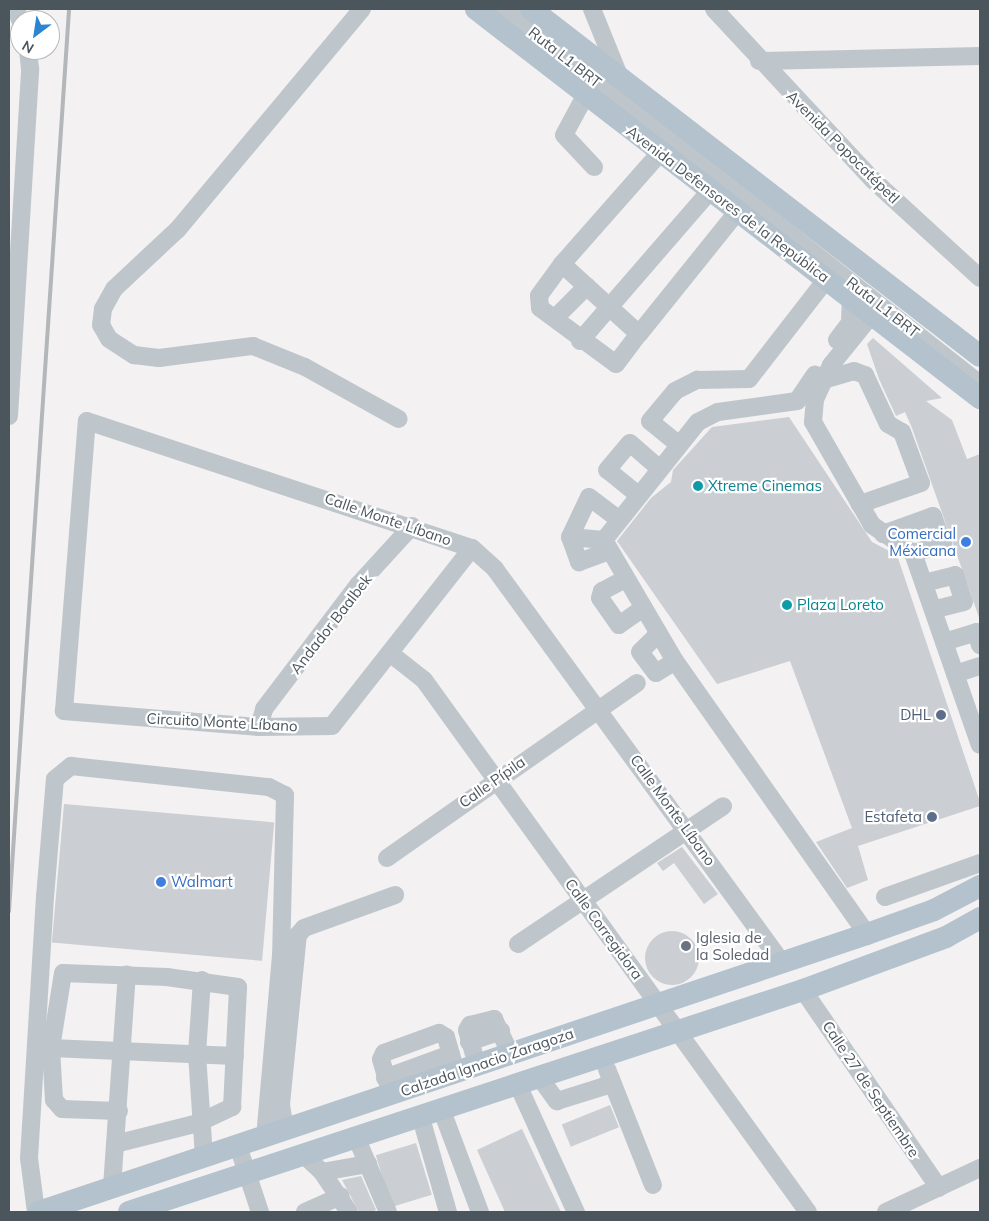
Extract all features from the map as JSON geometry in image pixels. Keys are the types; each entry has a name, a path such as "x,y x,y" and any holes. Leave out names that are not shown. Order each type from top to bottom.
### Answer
{"main road":[{"name":"Avenida Defensores de la República","path":"476,9 659,154 738,210 828,278 980,398"},
{"path":"531,9 980,356"},
{"name":"Calzada Ignacio Zaragoza","path":"934,910 980,886"},
{"name":"Calzada Ignacio Zaragoza","path":"38,1212 275,1134 388,1086 461,1064 510,1054 934,910 980,900"},
{"name":"Calzada Ignacio Zaragoza","path":"130,1212 200,1186 306,1157 675,1031 803,990 946,937 980,918"},
{"name":"Calzada Ignacio Zaragoza","path":"946,937 980,932"},
{"path":"200,1186 221,1165 222,1150"}],"street":[{"path":"362,9 177,230 114,289 103,309 101,325 108,339 134,355 159,358 253,346 305,367 399,419"},
{"name":"Ruta L1 BRT","path":"504,9 980,384"},
{"name":"Ruta L1 BRT","path":"520,9 980,370"},
{"path":"592,9 622,80"},
{"name":"Avenida Popocatépetl","path":"714,9 759,61 873,180 980,278"},
{"path":"759,61 980,56"},
{"path":"9,416 30,79 29,60"},
{"path":"585,96 564,135 594,168"},
{"path":"659,154 562,264 537,302 580,341 616,364 738,210"},
{"path":"580,341 609,305 710,190"},
{"path":"562,264 639,334"},
{"path":"678,444 650,420 675,391 696,380 749,379 828,278"},
{"path":"555,318 587,286"},
{"path":"618,519 589,496 570,537 579,562 605,546 618,519 637,494 678,444 711,413 797,401 850,323 851,296"},
{"path":"873,313 823,380 812,412 813,422 860,504 883,534 913,553 955,674 973,703 979,737"},
{"path":"823,380 854,371 865,375 888,424 902,432 921,483 860,504"},
{"name":"Calle Monte Líbano","path":"64,711 87,421 412,526 472,548 495,569 688,830 782,962"},
{"path":"637,494 607,470 630,444 658,468"},
{"path":"883,534 933,516 943,544 913,553"},
{"name":"Andador Baalbek","path":"259,727 264,709 358,586 412,526"},
{"path":"570,537 605,546 675,661 867,934"},
{"name":"Circuito Monte Líbano","path":"64,711 259,727 339,724 390,654 472,548"},
{"path":"924,584 954,576 964,602 933,610"},
{"path":"625,579 602,591 600,598 618,625 643,608"},
{"path":"944,642 976,632 980,645"},
{"path":"658,634 640,652 656,673 675,661"},
{"name":"Calle Corregidora","path":"390,654 424,680 658,1004 675,1031 808,1212"},
{"path":"955,674 980,666"},
{"name":"Calle Pípila","path":"387,858 496,779 637,683"},
{"path":"38,1212 29,1158 46,887 55,779 71,766 269,787 285,795 275,1134"},
{"path":"518,944 582,899 724,806"},
{"path":"885,897 980,863"},
{"path":"275,1134 281,1104 298,935 304,928 395,895"},
{"path":"115,1144 198,1123 232,1107 238,987 202,980 63,973 51,1048 56,1107 119,1111"},
{"path":"112,1187 119,1111 127,975"},
{"path":"202,980 197,1054 198,1123 245,1174 260,1212"},
{"name":"Calle 27 de Septiembre","path":"803,990 939,1188"},
{"path":"461,1064 469,1042 501,1031 510,1054"},
{"path":"388,1086 384,1053 439,1033 446,1037 461,1064"},
{"path":"51,1048 123,1054 235,1056"},
{"path":"603,1056 653,1184"},
{"path":"540,1078 557,1101 605,1086 611,1079"},
{"path":"518,1085 576,1212"},
{"path":"442,1111 480,1212"},
{"path":"421,1118 448,1212"},
{"path":"357,1140 388,1212"},
{"path":"306,1157 322,1172 341,1196 349,1212"},
{"path":"322,1172 368,1164"},
{"path":"886,1212 939,1188 978,1176"},
{"path":"305,1212 341,1196"}],"building":[{"name":"Comercial Méxicana","path":"873,338 942,398 926,401 952,420 967,459 980,454 980,620 912,428 905,412 896,416 879,379 867,344"},
{"name":"Plaza Loreto","path":"789,417 872,542 897,555 980,802 980,806 858,846 868,880 847,888 816,842 852,828 790,661 717,684 617,541 651,498 671,482 673,470 712,427"},
{"name":"Walmart","path":"64,804 274,822 262,961 52,942"},
{"path":"682,847 718,894 704,904 674,863 663,871 657,863"},
{"path":"667,931 677,931 687,935 695,943 699,958 695,973 687,981 677,985 667,985 657,981 649,973 645,963 645,953 649,943 657,935"},
{"path":"610,1105 619,1127 571,1147 562,1124"},
{"path":"522,1129 561,1212 505,1212 477,1150"},
{"path":"416,1143 432,1195 392,1207 376,1155"},
{"path":"361,1176 376,1210 371,1212 359,1212 342,1180"}],"railway":[{"path":"9,911 69,9"}],"place":[{"name":"Xtreme Cinemas","path":"698,486"},
{"name":"Comercial Méxicana","path":"966,542"},
{"name":"Plaza Loreto","path":"787,605"},
{"name":"DHL","path":"941,715"},
{"name":"Estafeta","path":"932,817"},
{"name":"Walmart","path":"161,882"},
{"name":"Iglesia de la Soledad","path":"686,946"}]}
